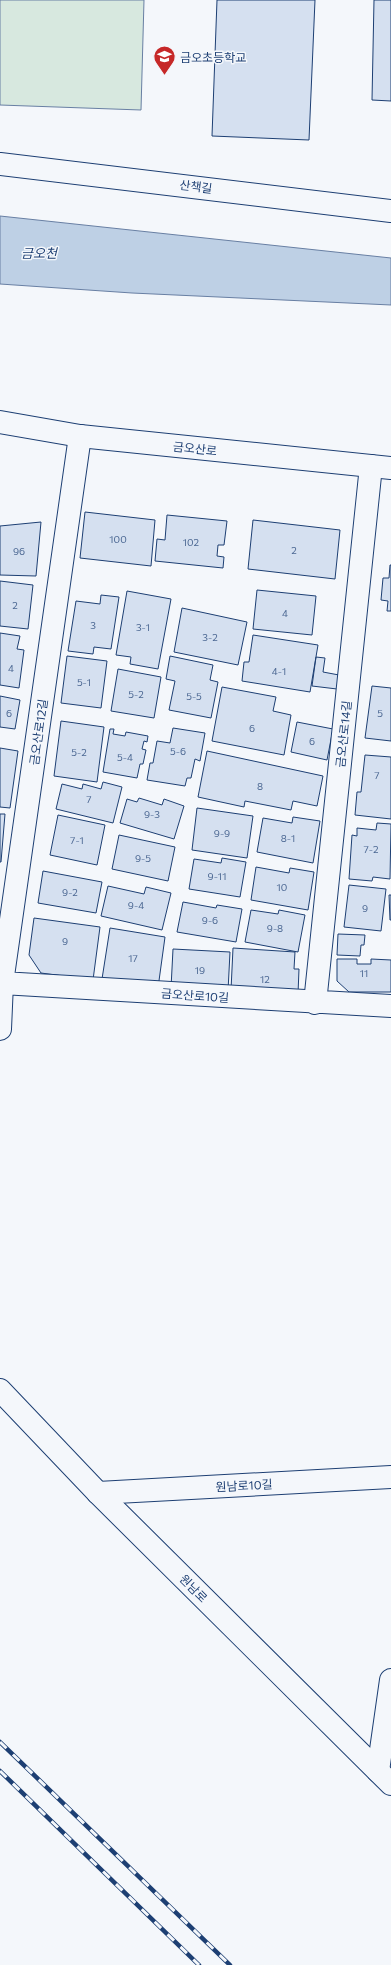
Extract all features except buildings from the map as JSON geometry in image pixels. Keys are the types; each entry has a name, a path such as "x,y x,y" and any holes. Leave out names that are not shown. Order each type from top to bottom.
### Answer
{"street":[{"name":"산책길","path":"0,164 391,211"},
{"name":"금오산로","path":"0,422 80,436 381,467"},
{"name":"금오산로12길","path":"0,1029 1,982 80,436"},
{"name":"금오산로14길","path":"315,1003 381,467"},
{"name":"금오산로10길","path":"1,982 315,1003 391,1006"},
{"name":"원남로","path":"0,1390 98,1493 384,1777"},
{"name":"원남로10길","path":"98,1493 391,1477"},
{"path":"384,1777 391,1680"}],"shaded area":[{"path":"0,0 144,0 141,110 0,105"}],"water":[{"name":"금오천","path":"0,216 391,258 391,305 132,293 0,284"}],"railway":[{"path":"0,1742 230,1965"},
{"path":"0,1771 199,1965"}],"place":[{"name":"금오초등학교","path":"165,76"}]}
